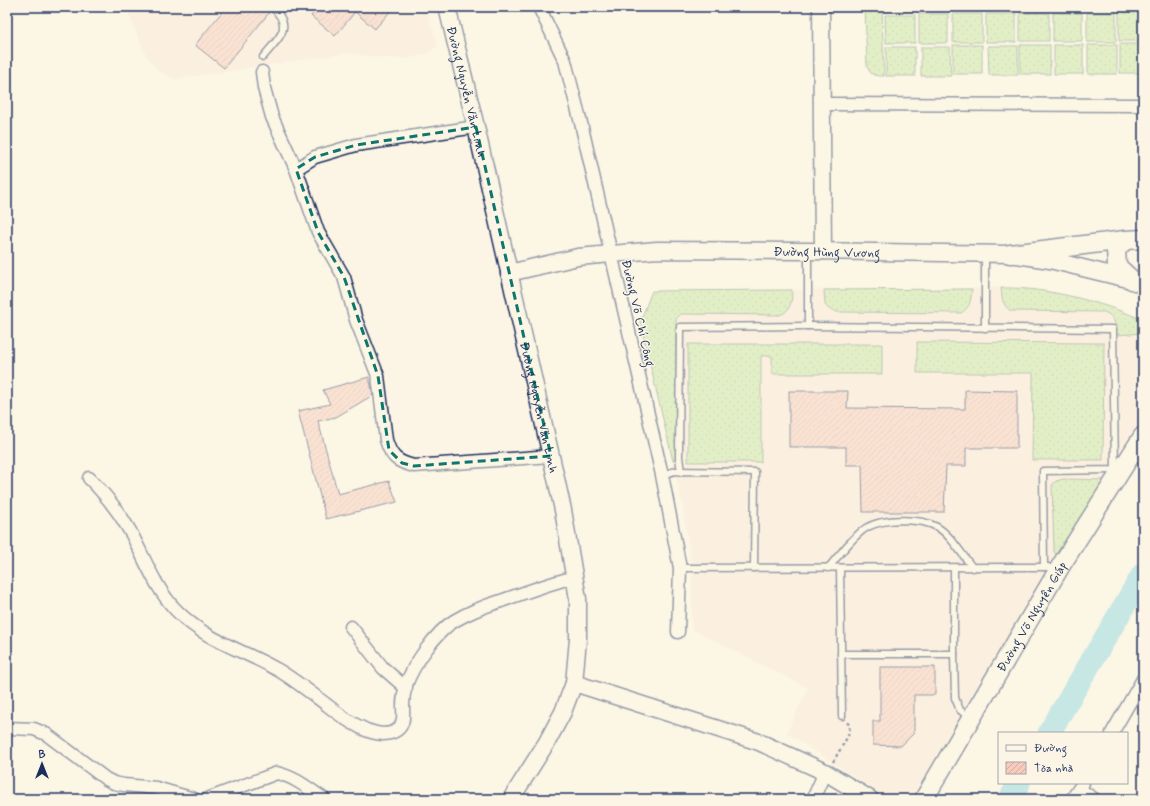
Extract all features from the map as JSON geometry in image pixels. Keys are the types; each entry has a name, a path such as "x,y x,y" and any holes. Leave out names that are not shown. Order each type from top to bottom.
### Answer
{"main road":[{"path":"1010,254 1143,239"},
{"path":"1125,240 1116,250 1117,266 1137,282"},
{"name":"Đường Võ Nguyên Giáp","path":"924,799 971,719 1052,567 1143,436"}],"street":[{"name":"Đường Nguyễn Văn Linh","path":"447,7 551,456 578,599 578,639 574,683 563,712 547,742 512,799"},
{"name":"Đường Võ Chí Công","path":"539,7 565,61 581,123 662,475 680,568 678,632"},
{"path":"816,251 822,104 821,7"},
{"path":"262,72 264,88 272,117 296,169 318,232 344,277 350,293 356,320 378,376 386,440 389,450 393,456 402,463 414,466 551,456"},
{"path":"822,104 1143,105"},
{"path":"296,169 315,157 356,145 476,127"},
{"name":"Đường Hùng Vương","path":"509,273 578,258 657,250 985,253 1010,254 1050,260 1137,282"},
{"path":"88,478 107,496 117,510 157,583 175,609 194,626 211,638 278,670 299,683 344,718 358,726 382,734 397,730 402,724 404,696 412,672 429,646 453,621 474,610 547,584 575,577"},
{"path":"351,627 384,668 406,688"},
{"path":"1113,732 1143,679"},
{"path":"574,683 759,742 825,772 870,799"},
{"path":"7,728 34,729 46,734 106,779 114,783 156,788 194,799"},
{"path":"813,799 825,772"},
{"path":"207,799 276,773 287,775 324,799"},
{"path":"1078,790 1094,799"}],"lane":[{"path":"263,57 282,33 284,25 280,14 272,7"},
{"path":"808,326 816,251"},
{"path":"985,253 985,328"},
{"path":"680,568 1052,567 1043,471 1118,472 1113,329 808,326 680,327 679,458 681,472"},
{"path":"662,475 675,472 754,472 754,568"},
{"path":"828,568 864,529 884,522 912,520 937,527 952,540 973,568"},
{"path":"840,568 842,716"},
{"path":"954,568 955,698 960,710 971,719"},
{"path":"842,654 954,654"}],"path":[{"path":"825,772 833,762 848,736 850,726 842,716"}],"highlighted area":[{"path":"476,127 551,456 414,466 402,463 389,450 378,376 344,277 318,232 296,169 315,157 356,145"}],"shaded area":[{"path":"126,7 425,7 438,46 424,55 408,58 384,58 348,53 174,79 158,71 145,53"},
{"path":"1011,288 1055,293 1121,310 1143,320 1143,424 924,796 906,799 889,799 787,733 808,688 692,629 692,568 683,507 640,322 652,291"}],"green space":[{"path":"865,7 882,7 884,76 873,74 867,66"},
{"path":"885,7 914,7 914,11 885,11"},
{"path":"919,7 948,7 948,10 919,10"},
{"path":"952,7 982,7 982,10 952,10"},
{"path":"1019,7 1048,7 1048,10 1019,10"},
{"path":"1119,12 1143,12 1143,41 1119,41"},
{"path":"1020,13 1049,13 1049,41 1020,41"},
{"path":"1053,13 1082,13 1082,41 1053,41"},
{"path":"1087,13 1116,13 1116,42 1087,42"},
{"path":"919,14 948,14 948,43 919,43"},
{"path":"953,14 982,14 982,42 953,42"},
{"path":"986,14 1016,14 1016,42 986,42"},
{"path":"885,15 915,15 915,43 886,43"},
{"path":"1120,44 1143,44 1143,73 1120,73"},
{"path":"953,45 982,45 982,74 953,74"},
{"path":"1020,45 1050,45 1050,74 1020,74"},
{"path":"1054,45 1083,45 1083,74 1054,74"},
{"path":"1088,45 1117,45 1117,74 1088,74"},
{"path":"988,46 1018,46 1018,75 989,75"},
{"path":"886,47 915,47 915,76 886,76"},
{"path":"921,47 950,47 951,76 921,76"},
{"path":"1001,288 1018,288 1055,293 1110,307 1143,320 1143,333 1116,335 1113,318 1104,312 1011,311 1004,304"},
{"path":"972,289 969,305 961,313 837,312 829,309 825,305 824,290"},
{"path":"792,290 792,298 789,308 780,315 681,314 676,319 676,458 673,461 640,322 652,291"},
{"path":"917,342 1104,343 1103,460 1032,460 1033,373 917,373"},
{"path":"688,344 882,344 882,374 772,374 772,356 761,356 761,462 688,462"},
{"path":"1063,479 1110,480 1057,556 1054,552 1052,485 1056,481"}],"building":[{"path":"226,7 261,7 269,13 224,68 195,45"},
{"path":"318,7 394,7 375,29 355,12 335,36 311,16"},
{"path":"369,377 373,395 336,417 318,421 338,494 389,481 397,502 326,519 298,411 330,404 323,390"},
{"path":"965,390 1017,391 1017,448 966,448 966,466 946,466 944,512 863,512 862,465 846,465 846,447 789,447 789,391 848,391 847,408 965,409"},
{"path":"880,667 935,667 935,695 914,695 914,733 901,746 873,745 873,721 880,721"}],"waterway":[{"path":"1050,732 1143,574"},
{"path":"1010,799 1018,784"}]}
